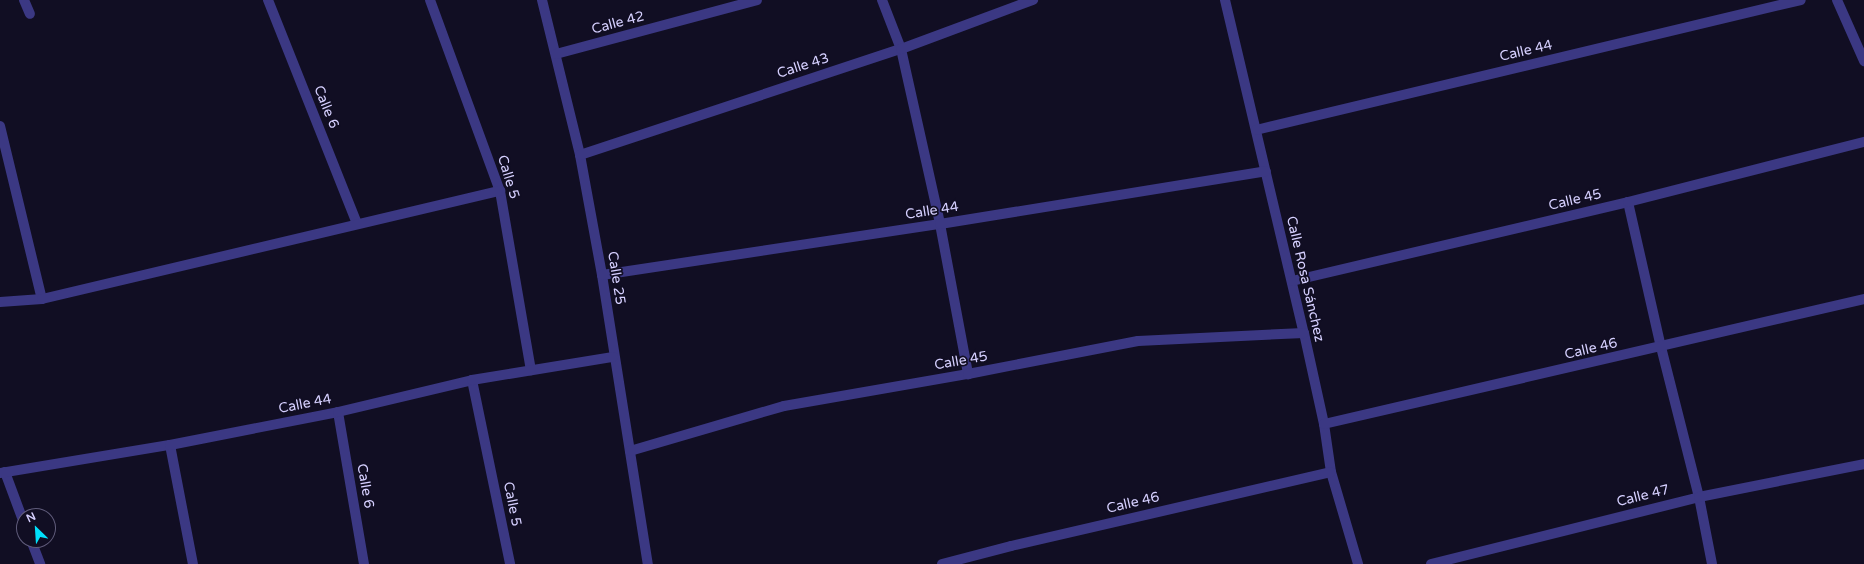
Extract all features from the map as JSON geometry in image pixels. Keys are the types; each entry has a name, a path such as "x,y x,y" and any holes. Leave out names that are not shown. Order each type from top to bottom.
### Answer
{"street":[{"path":"24,0 30,14"},
{"name":"Calle 6","path":"268,0 357,224"},
{"name":"Calle 5","path":"430,0 500,191 531,370"},
{"name":"Calle 25","path":"542,0 580,155 602,275 648,564"},
{"name":"Calle 42","path":"556,54 757,0"},
{"path":"882,0 901,49 940,224 968,374"},
{"name":"Calle 43","path":"580,155 901,49 1033,0"},
{"name":"Calle Rosa Sánchez","path":"1225,0 1304,333 1324,424 1331,472 1358,564"},
{"name":"Calle 44","path":"1256,130 1801,0"},
{"path":"1836,0 1864,61"},
{"path":"0,126 42,299"},
{"name":"Calle 45","path":"1292,281 1628,202 1864,142"},
{"name":"Calle 44","path":"602,275 940,224 1266,171"},
{"path":"0,302 42,299 500,191"},
{"path":"1628,202 1661,347 1699,496 1712,564"},
{"name":"Calle 46","path":"1324,424 1864,299"},
{"name":"Calle 45","path":"630,451 784,406 968,374 1138,341 1304,333"},
{"name":"Calle 44","path":"2,472 170,445 338,412 472,380 614,357"},
{"name":"Calle 5","path":"472,380 510,564"},
{"name":"Calle 6","path":"338,412 364,564"},
{"path":"170,445 193,564"},
{"name":"Calle 47","path":"1431,564 1699,496 1864,464"},
{"path":"2,472 18,508"},
{"name":"Calle 46","path":"942,564 1011,546 1331,472"},
{"path":"34,548 40,564"}]}
